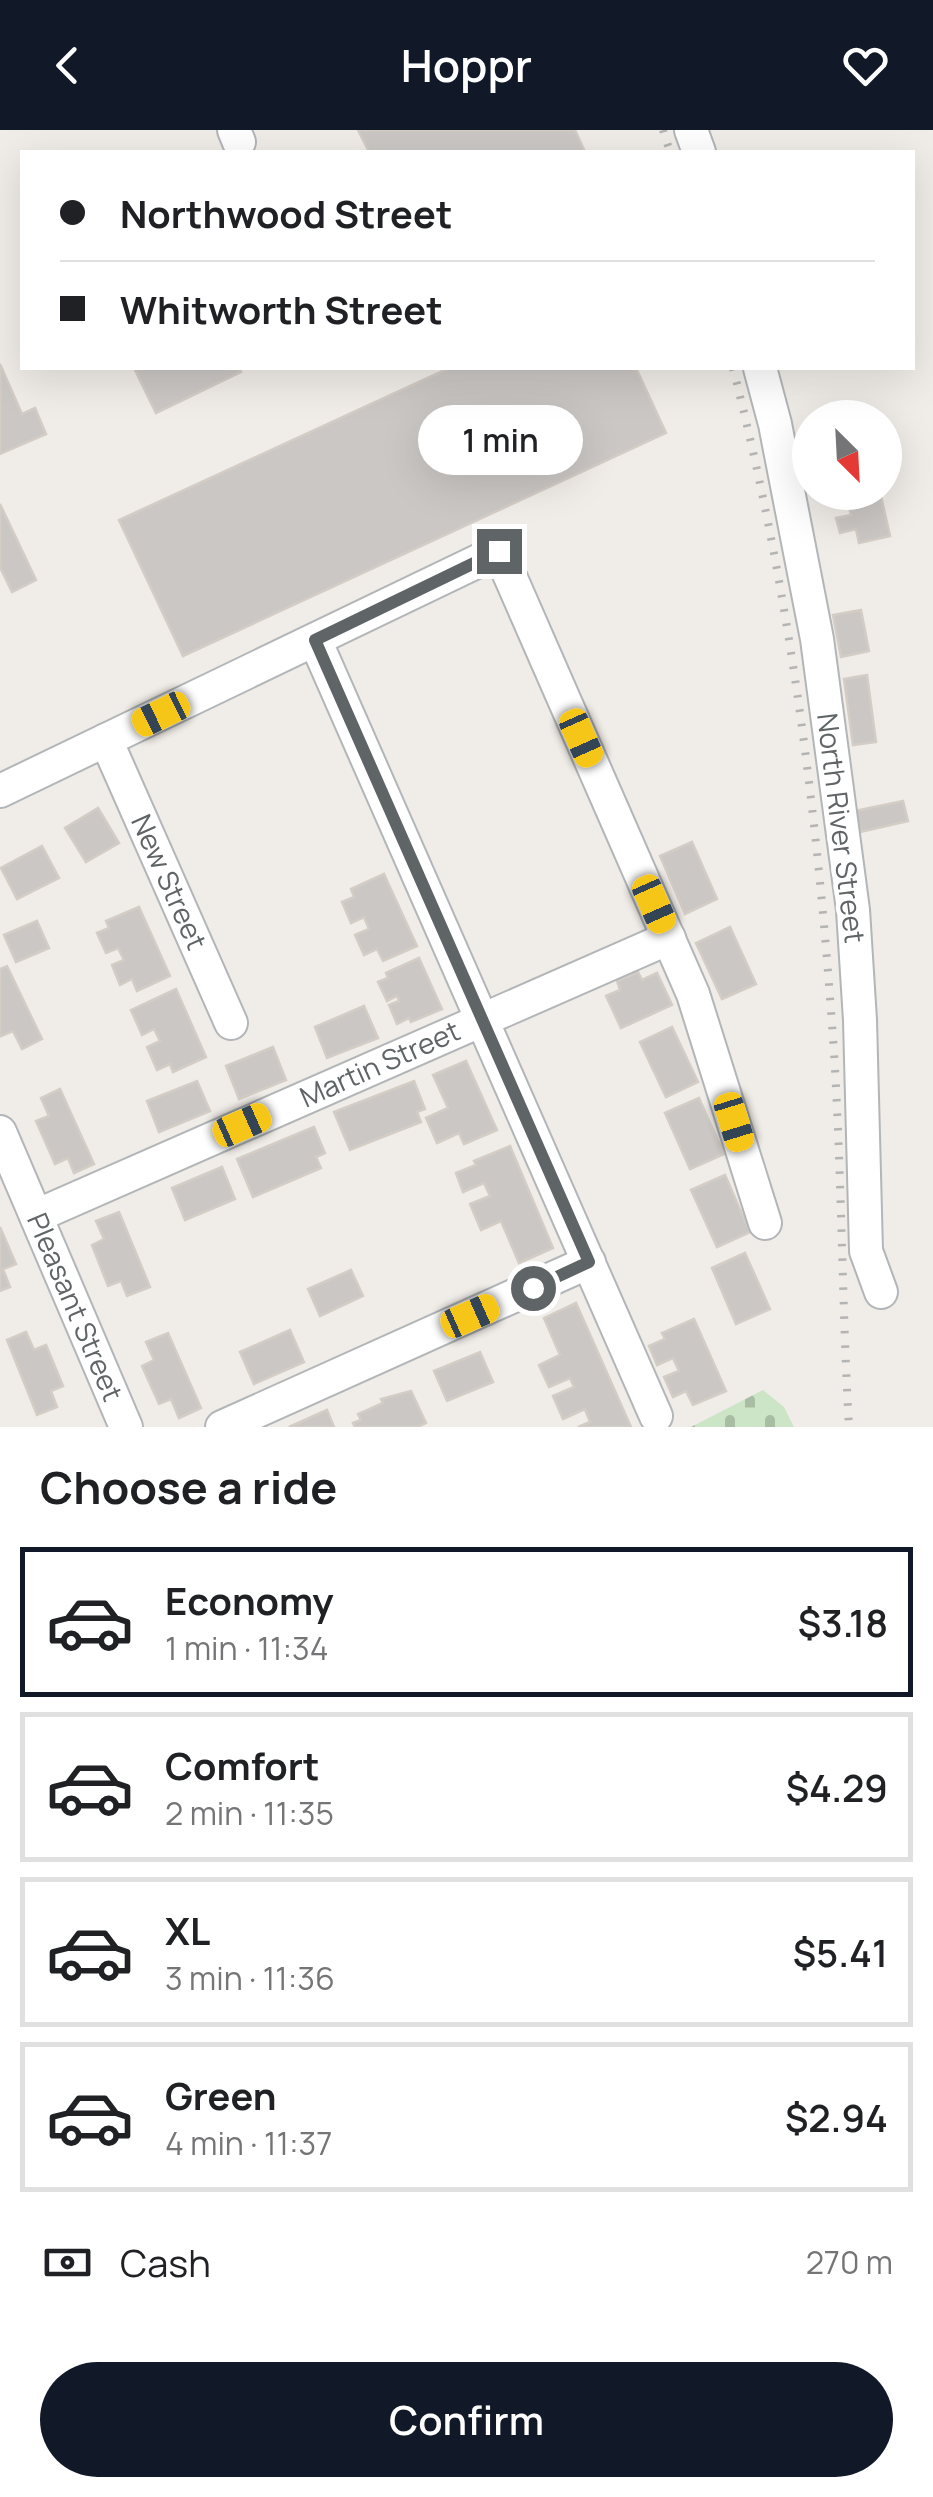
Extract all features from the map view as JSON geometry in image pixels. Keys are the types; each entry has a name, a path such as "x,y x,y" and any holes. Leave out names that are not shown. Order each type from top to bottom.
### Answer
{"street":[{"name":"North River Street","path":"761,370 776,424 817,639 848,871 857,958 866,1251 880,1292"},
{"path":"0,791 499,551 703,1020 764,1223"},
{"path":"315,640 656,1416"},
{"name":"New Street","path":"106,740 231,1023"},
{"name":"Martin Street","path":"36,1216 669,938"},
{"name":"Pleasant Street","path":"0,1132 126,1427"},
{"path":"222,1427 589,1262"}],"green space":[{"path":"763,1390 784,1407 794,1427 691,1427"}],"building":[{"path":"358,130 575,130 584,150 368,150"},
{"path":"0,364 22,414 35,408 46,434 0,454"},
{"path":"135,370 241,372 156,413"},
{"path":"445,370 637,370 666,433 183,656 119,520"},
{"path":"0,504 36,580 12,592 0,567"},
{"path":"850,510 884,510 890,536 859,543 856,529 840,533 836,518 851,515"},
{"path":"861,610 869,651 841,657 833,615"},
{"path":"867,675 876,742 853,745 844,679"},
{"path":"903,801 908,821 860,832 855,811"},
{"path":"98,808 119,843 86,862 65,828"},
{"path":"692,842 717,899 685,914 660,856"},
{"path":"42,846 59,878 17,899 1,868"},
{"path":"384,874 417,946 383,961 377,949 364,955 355,935 369,929 364,917 351,923 342,902 354,897 351,889"},
{"path":"139,907 170,976 137,991 132,979 120,985 112,965 124,960 118,948 106,953 97,933 109,928 106,921"},
{"path":"37,921 49,948 16,962 4,935"},
{"path":"730,927 756,984 722,999 696,943"},
{"path":"419,958 442,1009 397,1024 389,1005 399,1001 397,996 387,1001 378,982 388,978 386,973"},
{"path":"7,966 42,1039 22,1049 13,1031 1,1036 0,1033 0,969"},
{"path":"638,972 642,980 657,973 672,1005 621,1028 606,996 620,990 617,981"},
{"path":"176,989 206,1057 173,1072 170,1064 157,1070 147,1047 160,1041 154,1029 142,1035 131,1010"},
{"path":"364,1006 378,1038 327,1058 315,1027"},
{"path":"672,1027 698,1082 666,1097 640,1042"},
{"path":"273,1047 286,1080 239,1099 226,1066"},
{"path":"466,1061 497,1130 464,1144 459,1133 437,1143 426,1118 448,1108 433,1075"},
{"path":"197,1081 210,1111 159,1132 147,1101"},
{"path":"414,1081 425,1109 417,1112 421,1122 350,1150 334,1112"},
{"path":"60,1089 94,1164 74,1173 68,1158 55,1164 36,1121 49,1116 41,1098"},
{"path":"699,1098 724,1154 690,1169 665,1113"},
{"path":"314,1127 325,1153 316,1157 321,1168 253,1197 237,1159"},
{"path":"510,1146 553,1248 519,1263 501,1221 481,1230 470,1204 490,1196 484,1183 463,1192 456,1173"},
{"path":"222,1167 235,1199 185,1220 172,1188"},
{"path":"725,1175 750,1232 717,1247 691,1190"},
{"path":"119,1212 150,1287 127,1296 121,1281 108,1286 92,1245 104,1239 96,1221"},
{"path":"0,1227 16,1264 3,1269 10,1287 0,1291"},
{"path":"745,1253 770,1309 736,1324 712,1268"},
{"path":"351,1270 363,1296 320,1316 308,1289"},
{"path":"576,1303 631,1427 578,1427 590,1422 585,1409 563,1419 553,1396 574,1387 570,1378 549,1387 539,1365 560,1355 544,1318"},
{"path":"694,1319 726,1391 693,1405 686,1391 673,1397 664,1377 679,1371 673,1358 657,1365 649,1346 665,1339 662,1333"},
{"path":"290,1330 304,1362 254,1384 240,1352"},
{"path":"26,1332 34,1350 46,1345 63,1386 51,1391 57,1407 37,1415 7,1340"},
{"path":"168,1333 201,1408 179,1418 171,1399 159,1404 142,1366 154,1360 146,1342"},
{"path":"480,1352 493,1382 447,1401 434,1371"},
{"path":"411,1391 426,1423 418,1427 355,1427 353,1423 361,1420 358,1414 383,1403 381,1399"},
{"path":"327,1410 334,1427 289,1427"}],"railway":[{"path":"663,130 669,150"},
{"path":"733,370 784,607 817,848 835,1063 849,1427"}],"route":[{"path":"499,551 315,640 589,1262 533,1288"}]}
